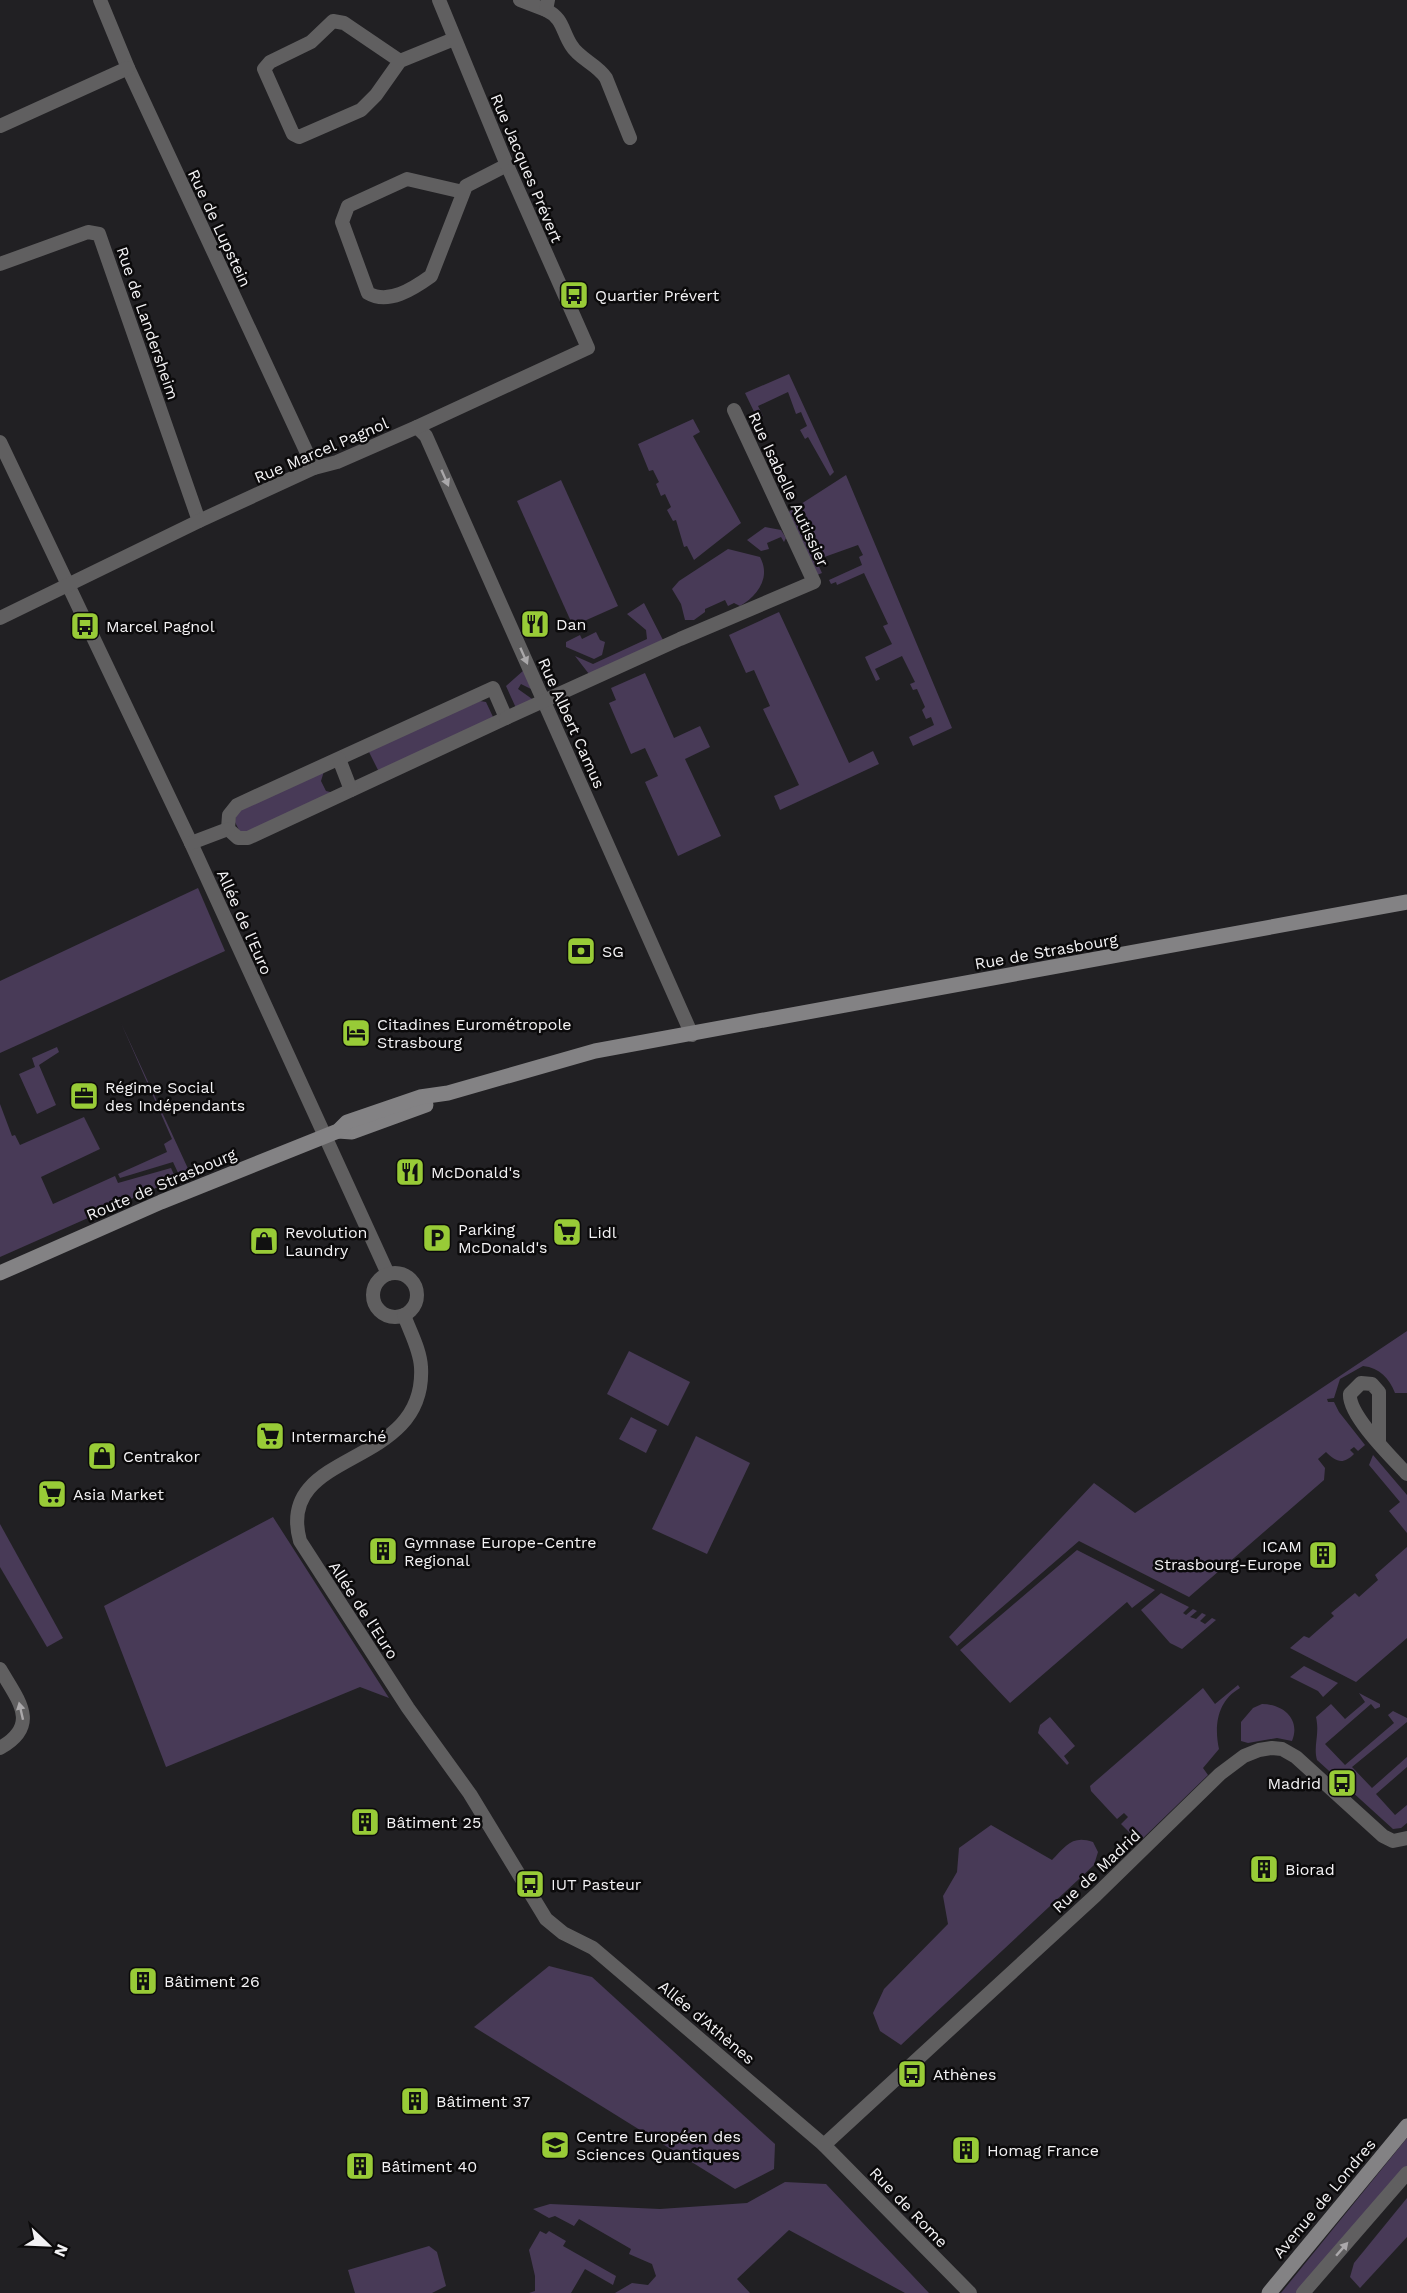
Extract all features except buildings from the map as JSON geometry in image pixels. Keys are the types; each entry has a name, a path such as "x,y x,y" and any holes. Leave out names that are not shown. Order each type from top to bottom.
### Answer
{"main road":[{"name":"Rue de Strasbourg","path":"692,1035 1407,902"},
{"name":"Route de Strasbourg","path":"0,1273 166,1200 331,1133 347,1122 378,1111 420,1097 448,1093 595,1051 692,1035"},
{"name":"Avenue de Londres","path":"1269,2293 1407,2126"}],"street":[{"name":"Rue de Lupstein","path":"100,0 128,68 314,468"},
{"name":"Rue Jacques Prévert","path":"439,0 507,165 588,348"},
{"path":"520,0 547,5 559,18 577,53 601,70 630,138"},
{"path":"400,61 344,23 333,21 305,47 270,62 264,69 293,134 299,137 361,110 376,95 400,61 454,39"},
{"path":"0,126 128,68"},
{"path":"462,192 407,179 348,206 342,222 368,293 382,299 391,298 431,276 462,192 472,181 507,165"},
{"name":"Rue de Landersheim","path":"0,264 88,232 99,234 199,521"},
{"name":"Rue Marcel Pagnol","path":"0,618 314,468 417,427 588,348"},
{"name":"Rue Isabelle Autissier","path":"543,700 814,582 734,410"},
{"name":"Rue Albert Camus","path":"417,427 426,436 692,1035"},
{"name":"Allée de l'Euro","path":"0,442 331,1133 388,1274"},
{"path":"228,829 229,814 237,805 493,688 506,718"},
{"path":"228,829 238,838 248,838 543,700"},
{"path":"339,759 351,790"},
{"path":"191,843 228,829"},
{"path":"388,1274 402,1274 414,1282 417,1289 416,1302 404,1315 391,1317 375,1305 373,1290 376,1283 388,1274"},
{"name":"Allée de l'Euro","path":"404,1315 421,1366 419,1389 410,1413 394,1433 380,1444 312,1483 298,1505 296,1528 300,1541 313,1562 408,1708 470,1794 537,1906 546,1919 563,1933"},
{"path":"1379,1442 1407,1474"},
{"path":"0,1669 20,1704 24,1718 16,1738 0,1748"},
{"name":"Rue de Madrid","path":"824,2145 1104,1887 1220,1774 1244,1756 1258,1750 1282,1749 1303,1763 1383,1836 1393,1841 1407,1838"},
{"name":"Allée d'Athènes","path":"563,1933 593,1948 824,2145"},
{"name":"Rue de Rome","path":"824,2145 970,2293"},
{"path":"1304,2293 1407,2173"}],"shaded area":[{"path":"789,374 834,472 830,476 808,437 805,439 800,430 807,426 801,412 796,414 788,392 758,406 763,416 758,419 759,422 745,393"},
{"path":"693,419 700,432 693,436 741,523 694,560 687,546 684,547 676,520 673,521 667,510 671,507 665,494 661,496 656,484 659,482 653,470 649,471 638,444"},
{"path":"846,475 952,728 913,746 909,737 934,725 931,717 926,719 922,710 925,707 917,689 913,690 910,684 915,682 902,656 875,669 880,679 876,681 865,657 892,644 883,626 888,624 864,573 837,585 836,582 831,584 829,580 862,565 859,557 863,555 858,545 816,560 822,573 817,575 787,513"},
{"path":"561,480 618,606 573,626 517,501"},
{"path":"765,527 781,530 786,538 784,542 781,537 767,543 769,549 761,551 747,540"},
{"path":"728,549 760,557 764,572 761,585 752,597 740,606 734,603 728,606 725,600 705,609 705,612 694,620 685,620 681,604 672,589 679,581"},
{"path":"644,603 663,640 589,674 575,656 593,664 647,639 646,630 627,614"},
{"path":"779,612 849,763 873,751 879,764 780,810 774,796 799,785 763,709 770,706 754,670 746,673 729,635"},
{"path":"596,632 600,640 605,642 602,655 594,659 566,647 566,642 580,635 582,639"},
{"path":"524,670 531,689 521,684 518,689 535,701 516,708 506,686"},
{"path":"645,673 674,738 700,726 710,747 685,759 721,836 678,856 645,782 658,776 645,748 631,754 609,703 616,700 611,688"},
{"path":"480,701 486,702 493,717 489,723 379,772 368,750"},
{"path":"324,771 321,781 326,791 334,793 248,834 240,832 235,822 236,812"},
{"path":"198,888 225,951 0,1053 0,981"},
{"path":"121,1023 190,1173 180,1177 173,1162 120,1178 118,1174 167,1152 164,1144 172,1139"},
{"path":"57,1047 59,1052 39,1065 56,1105 37,1114 19,1074 35,1067 32,1058"},
{"path":"0,1104 12,1136 15,1135 20,1145 84,1117 100,1149 41,1177 53,1204 115,1176 118,1183 171,1168 176,1179 0,1257"},
{"path":"1407,1331 1407,1393 1395,1393 1383,1375 1363,1366 1340,1379 1334,1398 1327,1399 1328,1402 1334,1402 1365,1445 1358,1451 1354,1447 1350,1450 1354,1454 1343,1461 1336,1460 1326,1452 1318,1459 1325,1468 1324,1480 1189,1597 1079,1541 957,1646 949,1637 1094,1483 1135,1513"},
{"path":"629,1351 690,1382 668,1426 607,1394"},
{"path":"631,1417 657,1430 646,1453 619,1439"},
{"path":"696,1436 750,1463 707,1554 652,1529"},
{"path":"1373,1455 1407,1495 1407,1533 1389,1511 1400,1502 1369,1465"},
{"path":"273,1517 389,1698 360,1687 166,1767 104,1606"},
{"path":"0,1524 63,1638 47,1647 0,1567"},
{"path":"1407,1547 1407,1638 1356,1682 1290,1648 1304,1636 1309,1638 1334,1616 1331,1613 1355,1593 1359,1597 1378,1580 1375,1575"},
{"path":"1077,1550 1155,1590 1132,1608 1127,1602 1010,1703 960,1650"},
{"path":"1161,1593 1189,1607 1183,1613 1186,1615 1193,1609 1197,1611 1190,1617 1196,1619 1202,1613 1206,1615 1200,1621 1205,1624 1212,1618 1216,1620 1182,1649 1170,1643 1141,1610"},
{"path":"1304,1666 1338,1683 1323,1697 1318,1691 1290,1677"},
{"path":"1238,1685 1240,1688 1226,1700 1219,1715 1217,1732 1219,1749 1203,1768 1208,1775 1139,1842 1121,1824 1128,1817 1124,1813 1117,1819 1091,1791 1090,1786 1203,1688 1215,1704"},
{"path":"1359,1693 1380,1704 1380,1707 1375,1709 1371,1704 1325,1744 1345,1765 1394,1723 1388,1715 1393,1711 1407,1718 1407,1722 1352,1767 1372,1788 1407,1757 1407,1767 1376,1794 1395,1815 1407,1805 1407,1823 1401,1828 1393,1829 1317,1760 1316,1717 1331,1704 1345,1719 1365,1702"},
{"path":"1262,1704 1277,1707 1288,1714 1294,1726 1292,1741 1277,1738 1248,1743 1241,1741 1241,1722 1253,1708"},
{"path":"1050,1717 1075,1746 1064,1756 1069,1763 1067,1765 1038,1733 1040,1725"},
{"path":"991,1825 1052,1860 1074,1841 1093,1842 1098,1852 1094,1865 901,2045 880,2031 873,2013 884,1989 948,1924 943,1896 957,1872 959,1848"},
{"path":"549,1966 592,1977 775,2144 774,2169 735,2189 474,2027"},
{"path":"1407,2138 1407,2167 1298,2293 1281,2293"},
{"path":"785,2182 826,2184 929,2293 905,2293 789,2230 737,2279 750,2293 615,2293 632,2283 648,2285 656,2276 652,2264 629,2254 631,2249 579,2219 574,2226 555,2216 549,2218 533,2209 550,2204 660,2209 747,2203"},
{"path":"1407,2198 1407,2237 1360,2288 1350,2277 1354,2263"},
{"path":"540,2231 546,2234 549,2231 566,2241 563,2246 616,2276 613,2285 585,2269 571,2293 529,2293 535,2291 535,2276 529,2250"},
{"path":"429,2246 437,2252 446,2286 432,2293 355,2293 348,2270"}],"place":[{"name":"Quartier Prévert","path":"574,295"},
{"name":"Dan","path":"535,624"},
{"name":"Marcel Pagnol","path":"85,626"},
{"name":"SG","path":"581,951"},
{"name":"Citadines Eurométropole Strasbourg","path":"356,1033"},
{"name":"Régime Social des Indépendants","path":"84,1096"},
{"name":"McDonald's","path":"410,1172"},
{"name":"Lidl","path":"567,1232"},
{"name":"Parking McDonald's","path":"437,1238"},
{"name":"Revolution Laundry","path":"264,1241"},
{"name":"Intermarché","path":"270,1436"},
{"name":"Centrakor","path":"102,1456"},
{"name":"Asia Market","path":"52,1494"},
{"name":"Gymnase Europe-Centre Regional","path":"383,1551"},
{"name":"ICAM Strasbourg-Europe","path":"1323,1555"},
{"name":"Madrid","path":"1342,1783"},
{"name":"Bâtiment 25","path":"365,1822"},
{"name":"Biorad","path":"1264,1869"},
{"name":"IUT Pasteur","path":"530,1884"},
{"name":"Bâtiment 26","path":"143,1981"},
{"name":"Athènes","path":"912,2074"},
{"name":"Bâtiment 37","path":"415,2101"},
{"name":"Centre Européen des Sciences Quantiques","path":"555,2145"},
{"name":"Homag France","path":"966,2150"},
{"name":"Bâtiment 40","path":"360,2166"}]}
